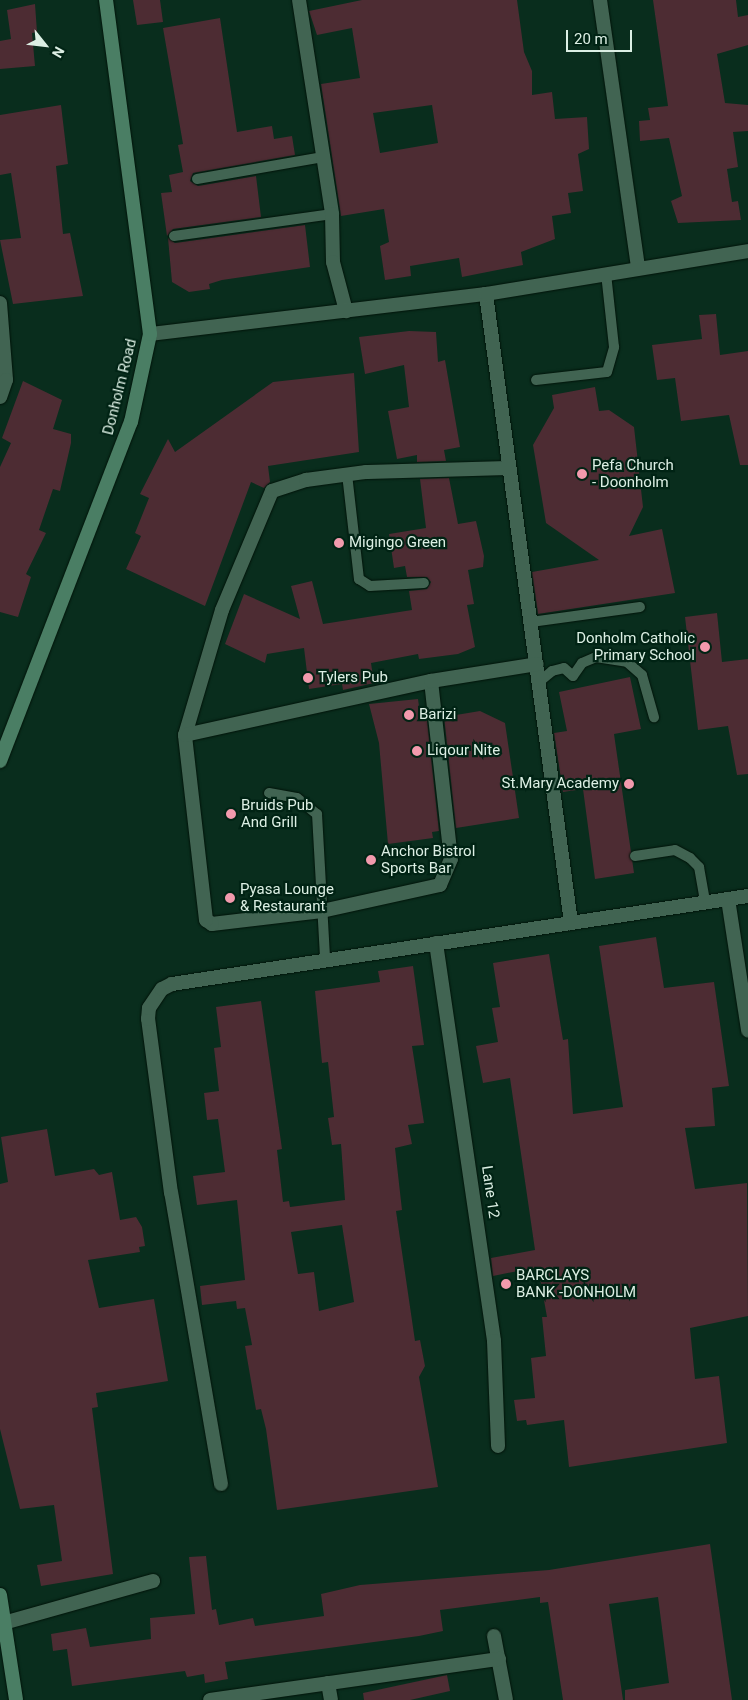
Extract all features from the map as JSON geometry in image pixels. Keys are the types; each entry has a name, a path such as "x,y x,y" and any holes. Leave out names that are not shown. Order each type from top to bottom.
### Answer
{"main road":[{"name":"Donholm Road","path":"0,761 131,422 150,334 106,0"},
{"path":"0,1595 2,1624 16,1700"}],"street":[{"path":"299,0 332,214 333,262 346,311"},
{"path":"600,0 638,268"},
{"path":"150,334 486,294 748,251"},
{"path":"486,294 572,923"},
{"path":"0,303 6,380 0,397"},
{"path":"432,680 450,859 440,885 322,911 212,924 206,920 185,734 222,610 272,491 347,474 509,468"},
{"path":"185,734 432,680 537,664"},
{"path":"221,1484 171,1193 149,1008 162,989 172,984 748,896"},
{"path":"728,899 748,1030"},
{"name":"Lane 12","path":"436,943 494,1342 498,1446"},
{"path":"2,1624 153,1581"},
{"path":"494,1636 506,1700"},
{"path":"210,1700 499,1659"},
{"path":"328,1682 330,1700"}],"lane":[{"path":"197,179 323,157"},
{"path":"174,236 332,214"},
{"path":"536,380 606,372 614,347 606,273"},
{"path":"347,474 359,579 370,586 424,583"},
{"path":"531,622 640,607"},
{"path":"539,682 552,671 564,668 572,676 582,663 596,657 628,662 642,675 654,717"},
{"path":"269,793 297,798 317,814 325,960"},
{"path":"635,856 675,850 690,858 699,867 705,902"}],"building":[{"path":"133,0 160,0 163,22 137,25"},
{"path":"362,0 517,0 524,52 532,71 532,95 552,92 555,119 587,117 589,149 578,154 583,191 568,193 571,213 552,216 555,239 521,252 523,265 462,277 459,258 410,266 411,276 385,280 380,246 389,242 384,209 341,216 321,84 360,78 352,28 317,35 309,11","holes":["432,105 438,143 380,153 373,113"]},
{"path":"653,0 736,0 738,17 748,15 748,45 717,54 725,103 748,105 748,131 733,132 738,167 727,169 732,202 738,201 741,220 678,223 671,201 682,196 669,138 640,141 639,121 650,120 648,108 668,106"},
{"path":"35,4 37,32 32,33 35,66 0,69 0,41 11,39 7,10"},
{"path":"220,18 237,132 272,126 274,139 292,136 295,155 193,173 190,181 198,186 256,176 261,217 173,229 167,236 161,193 172,192 169,175 183,172 178,145 183,144 163,28"},
{"path":"61,105 68,164 56,166 63,234 70,233 83,296 13,304 0,240 21,238 11,173 0,175 0,115"},
{"path":"305,225 310,267 222,280 209,284 210,289 189,292 172,282 168,238 175,243"},
{"path":"716,314 720,355 748,351 748,465 740,465 729,415 681,421 675,378 657,380 652,345 702,339 699,315"},
{"path":"409,331 436,332 438,362 445,360 460,447 444,450 446,461 417,462 417,455 397,459 388,411 409,407 404,365 365,374 359,337"},
{"path":"354,373 359,452 268,466 270,482 264,488 251,482 205,606 126,569 141,536 135,533 149,498 140,494 168,439 175,452 273,382"},
{"path":"23,381 62,400 53,429 71,434 71,443 60,491 53,489 39,530 46,533 26,574 31,577 18,617 0,612 0,467 11,443 2,438"},
{"path":"595,387 599,411 609,410 634,427 643,507 629,536 662,529 675,593 538,614 532,572 599,560 546,523 533,445 554,408 552,395"},
{"path":"449,478 458,524 476,521 484,556 483,567 468,570 474,604 467,605 475,647 458,654 419,659 418,654 371,663 374,683 343,690 342,684 309,689 304,648 267,654 265,663 225,644 244,594 300,619 291,586 312,581 323,624 412,610 409,591 427,589 431,582 427,577 407,577 405,566 394,568 389,534 426,528 420,479"},
{"name":"Donholm Catholic Primary School","path":"717,613 722,662 748,659 748,774 737,775 728,726 698,730 685,617"},
{"path":"630,677 641,729 614,734 634,873 595,879 583,789 563,792 554,733 567,731 559,692"},
{"path":"418,699 421,721 427,720 439,831 432,832 433,838 388,844 379,743 369,704"},
{"path":"480,711 505,723 519,818 456,828 444,717"},
{"path":"656,937 664,988 714,982 729,1086 712,1088 715,1126 685,1128 695,1189 747,1183 748,1316 690,1328 695,1379 719,1376 727,1443 569,1467 564,1420 527,1425 526,1420 517,1421 514,1400 535,1398 531,1358 546,1356 542,1317 547,1317 538,1267 493,1276 491,1258 535,1250 510,1078 483,1083 476,1046 498,1042 492,1008 500,1007 493,963 549,954 563,1040 568,1039 573,1114 623,1107 599,946"},
{"path":"413,966 424,1045 412,1046 424,1123 408,1125 412,1144 395,1148 402,1210 396,1211 415,1341 420,1340 425,1366 419,1377 438,1487 277,1510 266,1429 261,1409 256,1410 245,1346 252,1345 245,1308 237,1309 236,1301 202,1305 200,1286 245,1280 237,1200 197,1205 193,1176 225,1172 218,1119 207,1120 204,1093 219,1091 214,1048 221,1047 216,1007 261,1001 282,1149 277,1150 283,1202 289,1201 290,1207 345,1200 341,1144 332,1145 328,1118 334,1117 328,1062 322,1063 315,991 380,982 378,971","holes":["342,1225 354,1302 319,1311 314,1272 298,1274 291,1232"]},
{"path":"47,1129 55,1176 94,1169 99,1175 112,1172 120,1220 136,1217 142,1227 145,1246 139,1247 140,1252 88,1260 99,1308 154,1299 168,1381 96,1393 98,1407 92,1408 113,1574 41,1586 37,1565 62,1561 54,1505 20,1509 0,1429 0,1184 8,1182 1,1137"},
{"path":"710,1544 732,1700 625,1700 625,1690 669,1683 658,1597 609,1604 623,1700 563,1700 548,1602 540,1603 540,1597 440,1610 443,1631 419,1636 225,1662 228,1679 205,1683 204,1674 187,1677 185,1671 72,1686 67,1649 53,1651 51,1634 86,1628 90,1647 151,1639 150,1618 195,1614 189,1557 206,1556 212,1610 216,1609 219,1625 253,1618 255,1626 324,1616 321,1594 360,1585 549,1570"},
{"path":"447,1675 450,1691 410,1700 364,1700 363,1693"}],"place":[{"name":"Pefa Church - Doonholm","path":"582,474"},
{"name":"Migingo Green","path":"339,543"},
{"name":"Donholm Catholic Primary School","path":"705,647"},
{"name":"Tylers Pub","path":"308,678"},
{"name":"Barizi","path":"409,715"},
{"name":"Liqour Nite","path":"417,751"},
{"name":"St.Mary Academy","path":"629,784"},
{"name":"Bruids Pub And Grill","path":"231,814"},
{"name":"Anchor Bistrol Sports Bar","path":"371,860"},
{"name":"Pyasa Lounge & Restaurant","path":"230,898"},
{"name":"BARCLAYS BANK -DONHOLM","path":"506,1284"}]}
